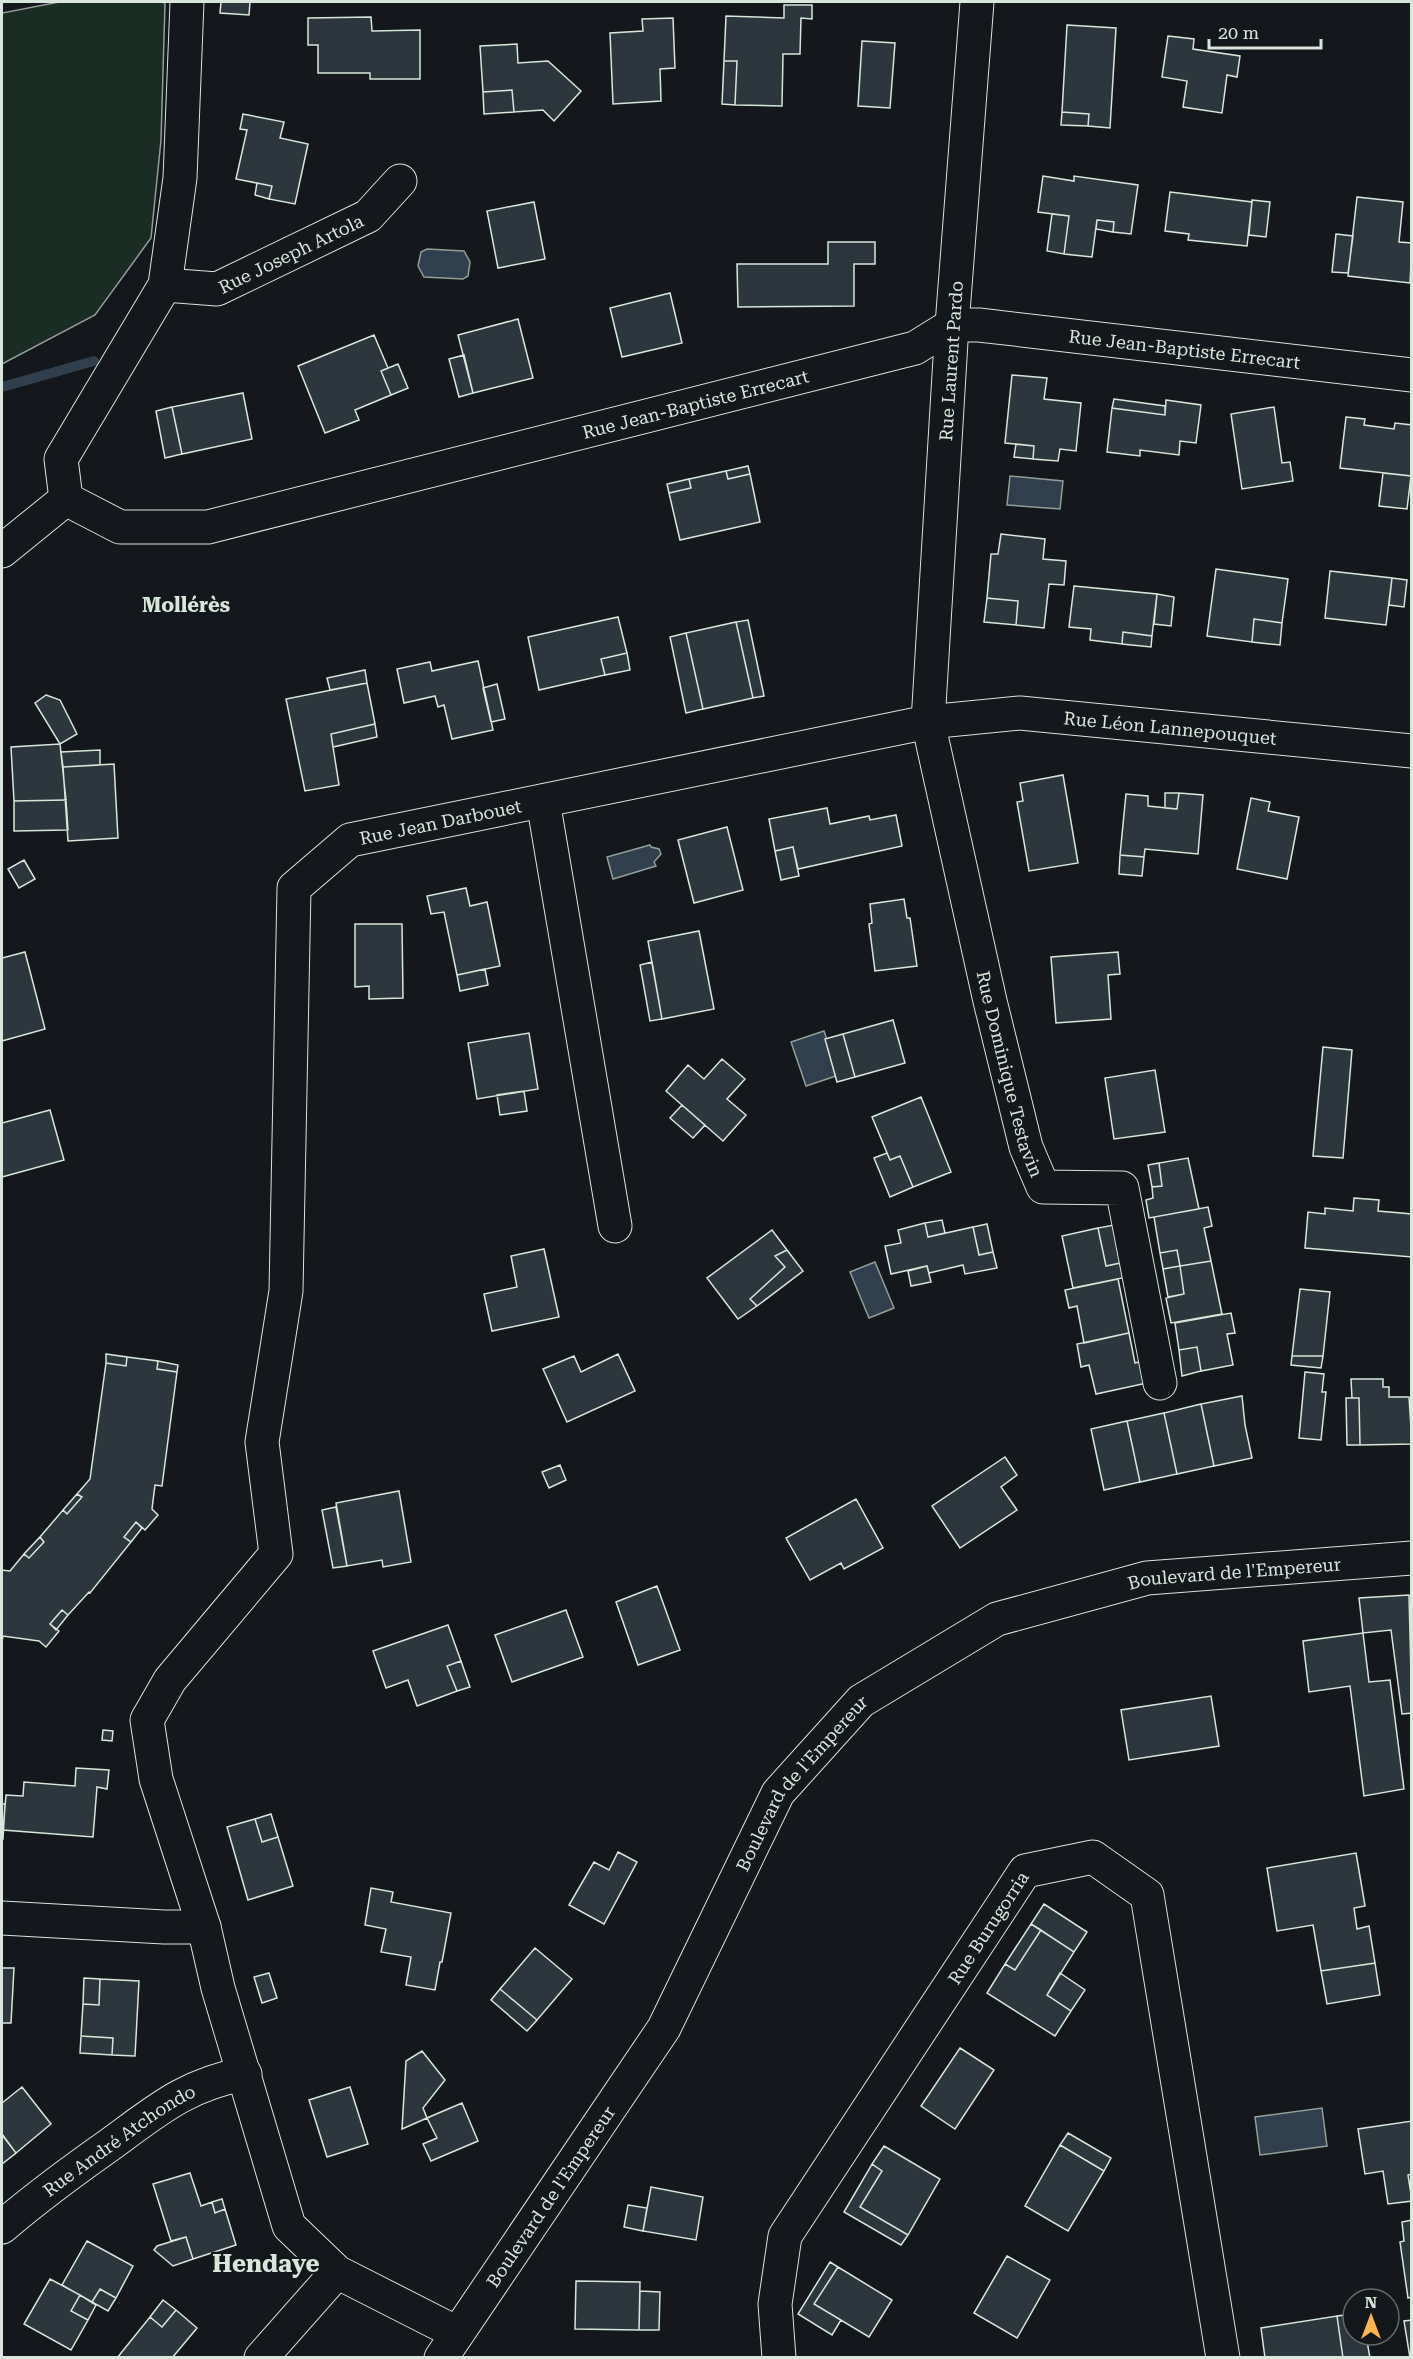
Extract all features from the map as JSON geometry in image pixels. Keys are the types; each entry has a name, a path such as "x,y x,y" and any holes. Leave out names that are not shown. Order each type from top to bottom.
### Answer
{"street":[{"path":"2,551 66,499 61,459 165,285 180,178 186,2"},
{"name":"Rue Laurent Pardo","path":"928,722 952,325 977,2"},
{"name":"Rue Joseph Artola","path":"165,285 217,289 368,216 400,180"},
{"name":"Rue Jean-Baptiste Errecart","path":"66,499 120,527 208,527 915,348 952,325 979,325 1412,375"},
{"name":"Rue Léon Lannepouquet","path":"928,722 1020,713 1412,752"},
{"name":"Rue Jean Darbouet","path":"449,2345 337,2272 289,2226 218,1988 204,1927 156,1779 147,1720 170,1680 276,1554 262,1442 286,1291 294,888 350,840 928,722"},
{"name":"Rue Dominique Testavin","path":"928,722 990,1000 1026,1147 1042,1187 1122,1188 1160,1383"},
{"path":"543,801 615,1226"},
{"name":"Boulevard de l'Empereur","path":"449,2345 664,2028 778,1793 861,1701 998,1619 1147,1578 1412,1558"},
{"name":"Rue Burugorria","path":"779,2358 775,2304 785,2236 1025,1871 1093,1857 1147,1895 1223,2358"},
{"path":"2,1918 204,1927"},
{"name":"Rue André Atchondo","path":"2,2227 41,2194 178,2096 219,2078 245,2074"},
{"path":"261,2358 337,2272"}],"green space":[{"path":"59,2 163,2 165,4 161,140 151,238 95,315 2,364 2,13"}],"water":[{"path":"427,249 464,251 470,262 468,276 463,279 424,277 418,266 421,252"},
{"path":"1010,476 1063,481 1060,509 1007,505"},
{"path":"650,845 659,849 661,854 654,862 656,866 613,879 607,857"},
{"path":"824,1031 839,1075 806,1086 791,1042"},
{"path":"875,1262 894,1308 869,1318 850,1272"},
{"path":"1322,2108 1327,2146 1260,2155 1255,2117"}],"building":[{"path":"221,2 250,2 249,15 220,13"},
{"path":"784,5 812,5 812,19 801,18 800,54 783,54 782,106 735,105 737,61 724,61 726,16 784,18"},
{"path":"371,17 372,31 420,30 420,79 370,79 370,73 318,73 318,45 308,45 308,18"},
{"path":"673,18 675,68 660,69 661,101 613,104 610,33 643,31 642,19"},
{"path":"1067,25 1116,28 1110,128 1088,126 1089,114 1062,112"},
{"path":"1168,36 1194,39 1193,49 1240,56 1237,77 1227,75 1222,113 1183,107 1187,81 1162,77"},
{"path":"862,41 895,43 890,108 858,106"},
{"path":"517,44 518,63 548,61 581,91 554,121 543,110 514,112 512,90 483,92 480,46"},
{"path":"724,61 737,61 735,105 722,104"},
{"path":"512,90 514,112 484,114 483,92"},
{"path":"1062,112 1089,114 1088,126 1061,125"},
{"path":"243,114 284,122 280,138 308,144 295,204 269,199 272,186 236,179 247,130 240,129"},
{"path":"1043,176 1074,181 1074,176 1138,185 1131,234 1113,232 1114,222 1097,220 1092,257 1064,254 1069,216 1038,212"},
{"path":"257,183 272,186 269,199 255,195"},
{"path":"1170,192 1252,202 1247,246 1188,240 1189,234 1165,231"},
{"path":"1357,197 1403,202 1399,242 1412,243 1410,283 1348,276"},
{"path":"1252,200 1270,202 1266,237 1249,235"},
{"path":"534,202 545,259 498,268 487,211"},
{"path":"1052,214 1069,216 1064,254 1047,251"},
{"path":"1097,220 1114,222 1113,232 1096,229"},
{"path":"1336,234 1353,236 1348,273 1332,272"},
{"path":"828,242 875,242 875,264 854,264 854,306 738,307 737,264 828,264"},
{"path":"670,293 682,343 622,357 610,308"},
{"path":"518,319 533,378 473,393 458,335"},
{"path":"374,335 388,368 381,371 391,395 355,410 359,420 325,433 298,366"},
{"path":"464,355 473,393 459,397 449,359"},
{"path":"398,364 408,388 391,395 381,371"},
{"path":"1012,375 1047,378 1044,399 1081,403 1076,451 1060,449 1058,461 1033,459 1034,446 1005,443"},
{"path":"243,393 252,439 182,454 172,407"},
{"path":"1114,399 1165,406 1165,415 1112,408"},
{"path":"1166,400 1201,405 1196,443 1180,441 1179,455 1140,450 1140,456 1107,452 1112,408 1165,415"},
{"path":"172,407 182,454 165,458 156,411"},
{"path":"1274,407 1282,463 1290,462 1293,481 1242,489 1231,414"},
{"path":"1346,417 1365,419 1364,425 1394,429 1395,423 1412,425 1412,476 1340,468"},
{"path":"1016,444 1034,446 1033,459 1014,457"},
{"path":"748,466 750,474 728,479 726,471"},
{"path":"726,471 728,479 750,474 760,522 680,540 669,493 691,488 689,479"},
{"path":"1383,473 1411,476 1407,509 1379,506"},
{"path":"689,479 691,488 669,493 667,484"},
{"path":"1001,534 1045,539 1043,559 1066,561 1064,585 1049,584 1044,628 1016,625 1018,601 987,598 991,554 998,554"},
{"path":"1216,569 1288,579 1282,623 1254,619 1252,642 1207,636"},
{"path":"1330,571 1392,578 1386,625 1325,618"},
{"path":"1392,578 1407,580 1404,607 1389,605"},
{"path":"1074,586 1157,594 1152,636 1123,632 1122,644 1090,640 1091,629 1069,627"},
{"path":"1157,594 1174,597 1171,626 1154,624"},
{"path":"987,598 1018,601 1016,625 984,622"},
{"path":"618,617 627,653 601,659 605,675 539,690 528,637"},
{"path":"1254,619 1282,623 1280,645 1252,642"},
{"path":"748,620 764,696 753,698 736,622"},
{"path":"736,622 753,698 703,709 686,633"},
{"path":"1123,632 1152,636 1151,647 1122,644"},
{"path":"686,633 703,709 686,713 670,637"},
{"path":"627,653 630,670 605,675 601,659"},
{"path":"478,661 493,730 452,739 444,705 438,707 435,696 404,703 397,669 430,662 432,671"},
{"path":"365,670 367,683 330,690 327,678"},
{"path":"367,683 375,724 331,734 339,785 305,791 286,699"},
{"path":"497,684 505,719 491,722 483,688"},
{"path":"46,695 60,700 77,734 60,744 35,703"},
{"path":"375,724 377,737 333,747 331,734"},
{"path":"60,744 66,800 14,801 11,747"},
{"path":"100,750 100,765 63,767 61,752"},
{"path":"114,764 118,838 68,841 63,767"},
{"path":"1063,775 1078,863 1029,871 1017,802 1023,801 1020,783"},
{"path":"1165,793 1179,793 1177,809 1165,808"},
{"path":"1179,793 1203,795 1198,854 1145,849 1144,857 1120,855 1126,794 1148,796 1148,806 1177,809"},
{"path":"1251,798 1270,802 1268,811 1299,817 1287,879 1237,869"},
{"path":"66,800 68,830 14,831 14,801"},
{"path":"827,808 830,824 869,816 870,820 896,815 902,846 798,869 793,847 775,851 769,819"},
{"path":"727,827 743,890 694,903 678,840"},
{"path":"793,847 799,876 781,880 775,851"},
{"path":"1120,855 1144,857 1142,876 1119,874"},
{"path":"24,860 35,879 19,888 8,869"},
{"path":"466,888 470,906 487,902 500,966 457,975 444,912 431,914 427,896"},
{"path":"904,899 907,918 910,918 917,966 875,971 869,924 872,923 870,904"},
{"path":"355,924 402,924 403,998 369,999 369,986 355,987"},
{"path":"699,931 714,1009 662,1019 648,941"},
{"path":"25,952 45,1029 2,1041 2,958"},
{"path":"1118,952 1120,974 1108,975 1111,1019 1056,1023 1051,957"},
{"path":"652,962 662,1019 650,1021 640,965"},
{"path":"485,969 488,985 460,991 457,975"},
{"path":"893,1020 905,1063 855,1077 843,1034"},
{"path":"529,1033 538,1089 477,1099 468,1043"},
{"path":"843,1034 855,1077 837,1082 825,1039"},
{"path":"1323,1047 1352,1050 1343,1158 1313,1156"},
{"path":"722,1059 745,1079 727,1099 746,1115 723,1141 666,1091 688,1065 704,1079"},
{"path":"1155,1070 1165,1132 1114,1139 1105,1078"},
{"path":"524,1091 527,1111 500,1115 497,1095"},
{"path":"921,1097 951,1172 913,1187 900,1156 890,1160 872,1117"},
{"path":"682,1105 705,1125 693,1138 670,1118"},
{"path":"50,1110 64,1160 2,1177 2,1123"},
{"path":"887,1153 890,1160 900,1156 913,1187 890,1197 874,1158"},
{"path":"1188,1158 1199,1209 1149,1218 1146,1200 1153,1198 1152,1187 1162,1186 1159,1163"},
{"path":"1159,1163 1162,1186 1152,1187 1148,1165"},
{"path":"1354,1198 1379,1200 1378,1211 1412,1214 1412,1257 1305,1248 1308,1212 1325,1214 1325,1208 1353,1211"},
{"path":"1208,1207 1212,1226 1204,1228 1211,1261 1180,1266 1177,1250 1160,1253 1154,1217"},
{"path":"942,1220 945,1233 928,1237 925,1223"},
{"path":"925,1223 928,1237 973,1227 979,1255 993,1252 997,1268 965,1274 963,1265 929,1273 927,1266 891,1274 885,1246 901,1243 898,1230"},
{"path":"987,1224 993,1252 979,1255 973,1227"},
{"path":"1114,1225 1125,1262 1106,1266 1098,1228"},
{"path":"1098,1228 1106,1266 1125,1262 1127,1277 1073,1288 1062,1236"},
{"path":"772,1230 787,1250 775,1256 785,1267 750,1299 757,1306 738,1319 707,1278"},
{"path":"544,1249 559,1317 492,1331 484,1294 517,1287 511,1256"},
{"path":"787,1250 803,1271 757,1306 750,1299 785,1267 775,1256"},
{"path":"1177,1250 1180,1266 1163,1269 1160,1253"},
{"path":"1211,1261 1222,1314 1171,1323 1166,1298 1184,1294 1180,1266"},
{"path":"927,1266 931,1282 911,1286 908,1271"},
{"path":"1180,1266 1184,1294 1168,1297 1163,1269"},
{"path":"1118,1279 1129,1333 1084,1343 1077,1306 1069,1308 1065,1290"},
{"path":"1300,1289 1330,1292 1323,1356 1292,1356"},
{"path":"1231,1313 1235,1333 1227,1334 1233,1365 1201,1371 1197,1347 1179,1350 1175,1323"},
{"path":"1129,1333 1135,1363 1142,1361 1147,1383 1096,1394 1089,1365 1081,1367 1077,1344"},
{"path":"1197,1347 1201,1371 1182,1376 1179,1350"},
{"path":"106,1354 127,1357 126,1366 106,1363"},
{"path":"618,1354 635,1391 567,1422 543,1369 574,1356 581,1372"},
{"path":"1292,1356 1323,1356 1321,1368 1291,1365"},
{"path":"127,1357 158,1361 157,1369 177,1372 162,1486 155,1485 152,1509 158,1515 145,1530 136,1522 124,1537 131,1542 90,1593 68,1615 62,1610 50,1624 59,1631 46,1647 39,1641 3,1636 2,1642 2,1570 10,1571 24,1554 29,1558 44,1542 40,1537 63,1510 67,1514 82,1497 77,1494 90,1479 106,1363 126,1366"},
{"path":"158,1361 178,1365 177,1372 157,1369"},
{"path":"1305,1372 1324,1374 1322,1392 1326,1392 1321,1440 1299,1438"},
{"path":"1351,1379 1383,1379 1383,1387 1389,1387 1389,1397 1409,1397 1412,1444 1360,1445 1359,1398 1352,1398"},
{"path":"1242,1396 1252,1458 1214,1466 1201,1404"},
{"path":"1346,1398 1359,1398 1360,1445 1347,1445"},
{"path":"1201,1404 1214,1466 1177,1474 1164,1413"},
{"path":"1164,1413 1177,1474 1140,1482 1127,1421"},
{"path":"1127,1421 1140,1482 1104,1490 1091,1429"},
{"path":"1005,1457 1017,1475 1001,1487 1017,1510 960,1548 932,1506"},
{"path":"560,1465 566,1480 549,1488 542,1472"},
{"path":"399,1491 411,1562 383,1567 382,1560 347,1566 336,1503"},
{"path":"77,1494 82,1497 67,1514 63,1510"},
{"path":"856,1499 883,1548 844,1569 841,1563 810,1580 786,1538"},
{"path":"336,1507 347,1566 333,1568 322,1510"},
{"path":"136,1522 142,1528 131,1542 124,1537"},
{"path":"40,1537 44,1542 29,1558 24,1554"},
{"path":"657,1586 680,1650 638,1665 616,1602"},
{"path":"1409,1595 1412,1713 1402,1714 1391,1630 1363,1633 1359,1598"},
{"path":"62,1610 68,1615 56,1630 50,1624"},
{"path":"566,1610 583,1657 512,1682 495,1635"},
{"path":"448,1625 461,1661 447,1666 457,1691 417,1706 408,1680 386,1688 373,1651"},
{"path":"1363,1633 1369,1682 1390,1680 1404,1789 1364,1796 1350,1686 1309,1692 1303,1641"},
{"path":"461,1661 470,1687 457,1691 447,1666"},
{"path":"1211,1696 1219,1746 1129,1760 1121,1710"},
{"path":"103,1730 113,1731 112,1741 102,1740"},
{"path":"76,1768 109,1770 107,1789 97,1787 93,1837 3,1830 6,1795 23,1796 24,1782 75,1786"},
{"path":"2,1804 5,1804 3,1839 2,1839"},
{"path":"271,1814 278,1837 262,1842 255,1819"},
{"path":"255,1819 262,1842 278,1837 293,1886 248,1900 227,1827"},
{"path":"618,1852 637,1862 604,1924 569,1905 594,1862 609,1870"},
{"path":"1356,1853 1365,1906 1354,1908 1357,1929 1369,1926 1375,1963 1321,1971 1313,1925 1277,1931 1267,1868"},
{"path":"371,1888 393,1892 391,1902 451,1913 435,1990 406,1985 411,1957 381,1952 386,1929 365,1925"},
{"path":"1044,1904 1087,1932 1074,1952 1031,1924"},
{"path":"1031,1924 1041,1930 1015,1970 1005,1964"},
{"path":"1041,1930 1074,1952 1047,1995 1071,2011 1055,2036 987,1993 1005,1964 1015,1970"},
{"path":"535,1948 572,1979 537,2020 500,1989"},
{"path":"1375,1963 1380,1995 1327,2004 1321,1971"},
{"path":"2,1968 14,1968 11,2023 2,2023"},
{"path":"269,1973 277,1998 262,2003 254,1977"},
{"path":"1060,1973 1085,1990 1071,2011 1047,1995"},
{"path":"84,1978 100,1979 99,2005 83,2004"},
{"path":"100,1979 139,1981 135,2056 112,2055 113,2038 81,2036 83,2004 99,2005"},
{"path":"500,1989 537,2020 527,2031 491,2000"},
{"path":"81,2036 113,2038 112,2055 80,2053"},
{"path":"960,2048 994,2070 955,2129 921,2106"},
{"path":"422,2051 445,2080 423,2108 427,2118 402,2129 406,2061"},
{"path":"22,2087 51,2124 16,2153 2,2135 2,2103"},
{"path":"350,2087 368,2144 327,2157 309,2100"},
{"path":"462,2103 478,2141 431,2161 423,2144 437,2138 427,2118"},
{"path":"1412,2121 1412,2174 1408,2175 1412,2201 1388,2204 1383,2171 1365,2174 1358,2129"},
{"path":"1068,2133 1111,2158 1104,2171 1060,2145"},
{"path":"2,2134 16,2153 2,2164"},
{"path":"1060,2145 1104,2171 1068,2231 1025,2206"},
{"path":"884,2146 940,2179 908,2235 860,2207 882,2171 872,2164"},
{"path":"872,2164 882,2171 860,2207 908,2235 901,2245 844,2212"},
{"path":"190,2173 201,2206 212,2202 215,2213 225,2209 236,2245 193,2259 186,2237 171,2241 153,2184"},
{"path":"1412,2174 1412,2199 1408,2175"},
{"path":"651,2187 703,2197 696,2240 643,2231"},
{"path":"222,2199 225,2209 215,2213 212,2202"},
{"path":"628,2205 647,2208 643,2231 624,2227"},
{"path":"1412,2220 1412,2297 1408,2298 1400,2242 1404,2241 1402,2222"},
{"path":"186,2237 193,2259 173,2266 154,2250 157,2246"},
{"path":"87,2241 133,2266 116,2298 100,2289 92,2302 62,2285"},
{"path":"1007,2256 1050,2280 1017,2338 974,2313"},
{"path":"830,2262 838,2267 814,2304 841,2320 832,2335 798,2314"},
{"path":"838,2267 892,2300 869,2337 814,2304"},
{"path":"50,2279 80,2295 71,2311 88,2320 71,2350 24,2324"},
{"path":"576,2281 640,2282 639,2330 575,2329"},
{"path":"100,2289 116,2298 108,2311 92,2302"},
{"path":"640,2291 660,2292 659,2330 639,2330"},
{"path":"80,2295 96,2305 88,2320 71,2311"},
{"path":"163,2300 176,2310 162,2327 150,2317"},
{"path":"176,2310 197,2328 172,2358 117,2358 150,2317 162,2327"},
{"path":"1337,2316 1341,2316 1341,2344"},
{"path":"1337,2316 1343,2358 1265,2358 1261,2328"},
{"path":"1412,2320 1412,2358 1410,2358 1404,2321"},
{"path":"1341,2347 1368,2347 1370,2358 1343,2358"}],"waterway":[{"path":"2,387 94,361"}],"district":[{"name":"Mollérès","path":"186,605"},
{"name":"Hendaye","path":"266,2264"}]}
